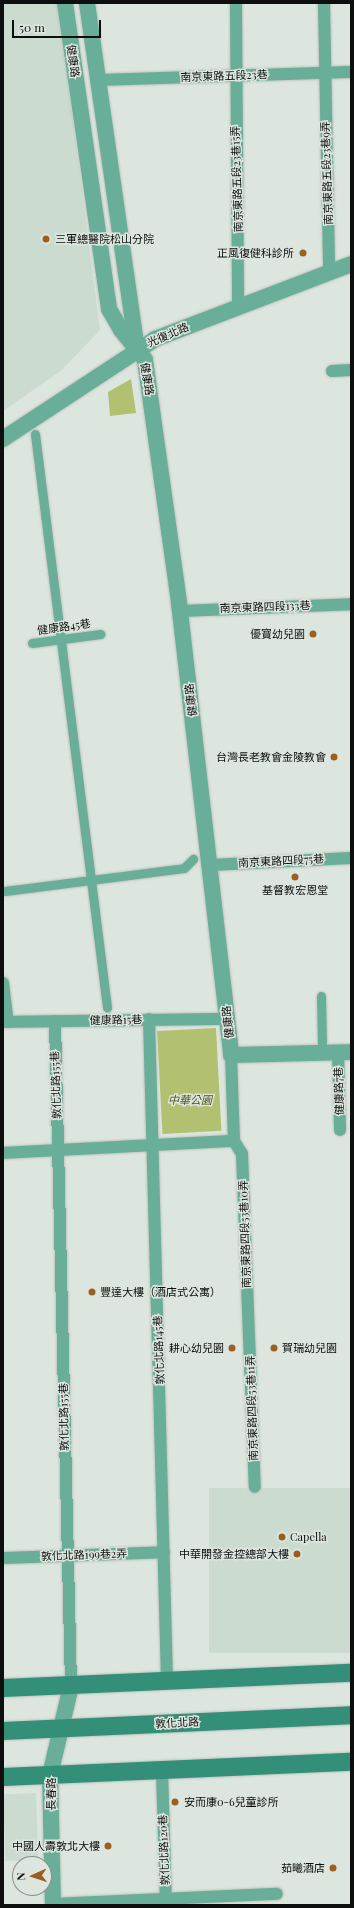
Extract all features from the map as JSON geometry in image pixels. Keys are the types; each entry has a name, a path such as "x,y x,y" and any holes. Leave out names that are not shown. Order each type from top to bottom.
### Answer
{"main road":[{"path":"3,1688 351,1673"},
{"name":"敦化北路","path":"3,1731 351,1715"},
{"path":"3,1777 351,1762"}],"street":[{"name":"健康路","path":"65,3 109,309 121,330 137,348 145,360 180,611 211,865 228,1019 231,1055 234,1141"},
{"name":"健康路","path":"87,3 137,348"},
{"name":"南京東路五段23巷15弄","path":"236,3 234,75 238,307"},
{"name":"南京東路五段23巷9弄","path":"324,3 329,273"},
{"name":"南京東路五段23巷","path":"97,80 351,72"},
{"name":"光復北路","path":"3,439 137,348 238,307 351,264"},
{"path":"332,371 351,370"},
{"path":"35,434 107,1006"},
{"name":"南京東路四段133巷","path":"180,611 351,604"},
{"name":"健康路45巷","path":"32,644 100,634"},
{"name":"南京東路四段75巷","path":"211,865 351,858"},
{"path":"5,891 184,868 193,859"},
{"path":"3,983 6,1022"},
{"path":"321,996 322,1045"},
{"name":"敦化北路145巷","path":"148,1019 167,1681"},
{"name":"健康路15巷","path":"6,1022 228,1019"},
{"name":"敦化北路155巷","path":"54,1021 67,1556 72,1686"},
{"path":"231,1055 345,1052"},
{"name":"健康路7巷","path":"340,1130 345,1052"},
{"path":"3,1153 234,1141"},
{"name":"南京東路四段53巷10弄","path":"234,1141 242,1154 249,1328"},
{"name":"南京東路四段53巷11弄","path":"249,1328 255,1487"},
{"name":"敦化北路199巷2弄","path":"3,1558 164,1552"},
{"name":"長春路","path":"53,1905 50,1775 72,1686"},
{"name":"敦化北路120巷","path":"162,1770 166,1902"},
{"path":"53,1905 166,1902 277,1894"}],"shaded area":[{"name":"三軍總醫院松山分院","path":"3,3 58,3 100,330 62,370 3,411"},
{"path":"209,1488 351,1488 351,1653 209,1653"},
{"path":"36,1793 38,1856 12,1856 12,1861 5,1861 3,1794"}],"green space":[{"path":"131,379 136,413 110,416 108,392"},
{"name":"中華公園","path":"216,1028 221,1131 162,1134 157,1031"}],"place":[{"name":"三軍總醫院松山分院","path":"46,239"},
{"name":"正風復健科診所","path":"303,253"},
{"name":"優寶幼兒園","path":"313,634"},
{"name":"台灣長老教會金陵教會","path":"334,757"},
{"name":"基督教宏恩堂","path":"295,877"},
{"name":"豐達大樓（酒店式公寓）","path":"92,1292"},
{"name":"耕心幼兒園","path":"232,1348"},
{"name":"賀瑞幼兒園","path":"274,1348"},
{"name":"Capella","path":"282,1537"},
{"name":"中華開發金控總部大樓","path":"297,1554"},
{"name":"安而康0-6兒童診所","path":"175,1802"},
{"name":"中國人壽敦北大樓","path":"108,1846"},
{"name":"茹曦酒店","path":"333,1868"}]}
